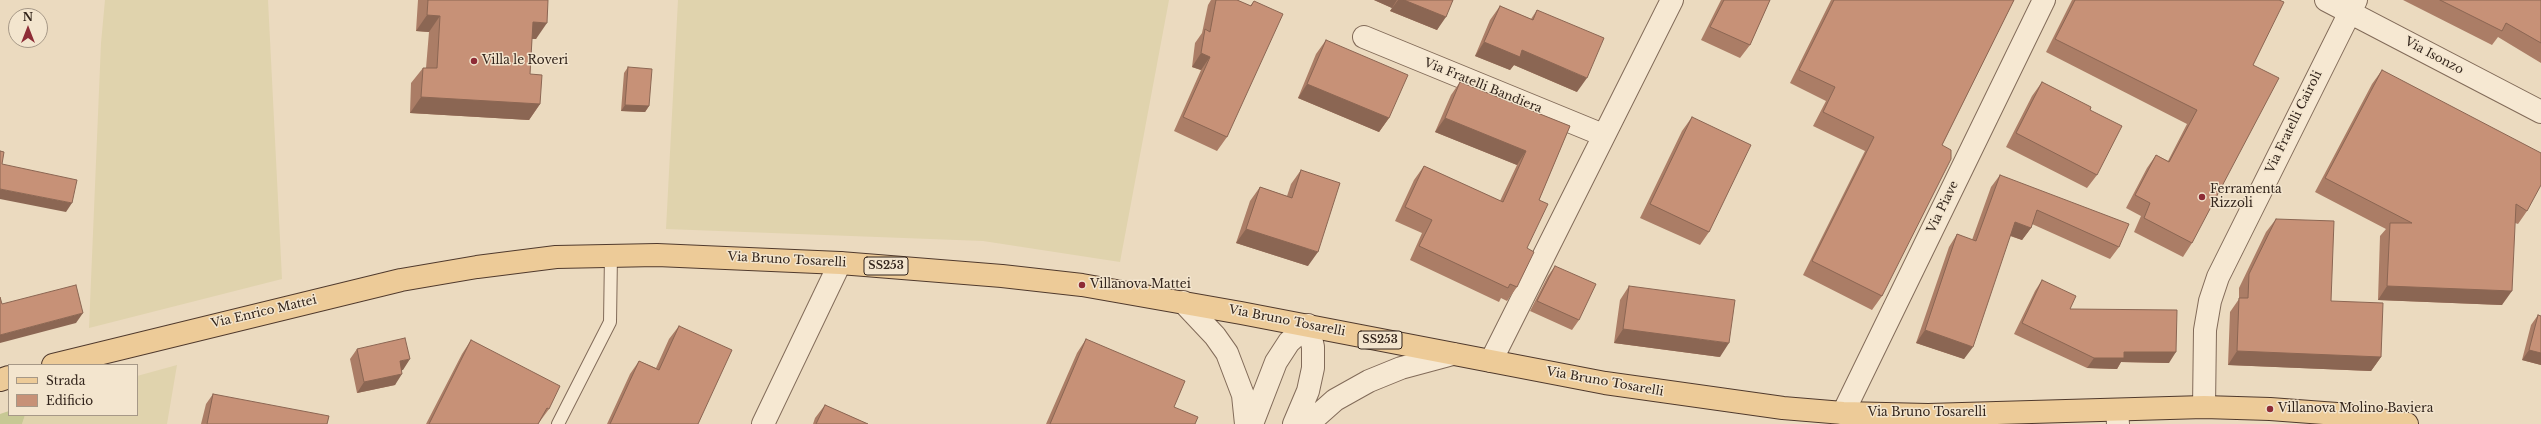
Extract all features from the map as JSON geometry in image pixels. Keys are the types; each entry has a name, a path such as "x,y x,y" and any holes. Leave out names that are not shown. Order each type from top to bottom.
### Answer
{"main road":[{"name":"Via Bruno Tosarelli","path":"477,266 556,257 611,256 748,258 840,263 1002,276 1082,285 1183,302 1490,361 1681,395 1843,413 2118,417 2204,408 2270,409 2337,414 2402,424"},
{"name":"Via Enrico Mattei","path":"57,364 346,292 477,266"}],"street":[{"path":"1490,361 1672,0"},
{"name":"Via Piave","path":"1843,413 2044,0"},
{"name":"Via Isonzo","path":"2326,0 2352,6 2541,112"},
{"name":"Via Fratelli Cairoli","path":"2204,408 2205,330 2210,301 2218,277 2352,6"},
{"name":"Via Fratelli Bandiera","path":"1364,37 1603,135"},
{"path":"763,424 840,263"},
{"path":"1183,302 1215,336 1227,353 1243,396 1246,424"},
{"path":"1252,424 1276,362 1290,342 1308,326 1314,347 1313,368 1308,391 1294,424"},
{"path":"1308,424 1335,400 1369,381 1401,368 1453,354"}],"lane":[{"path":"558,424 610,322 611,256"}],"shaded area":[{"path":"105,0 268,0 282,279 89,328 101,43"},
{"path":"678,0 1169,0 1120,262 983,241 666,229"},
{"path":"177,365 167,424 22,424 25,416 138,416 138,376"}],"green space":[{"path":"8,411 8,416 25,416 22,424 0,424 0,414"}],"building":[{"name":"Villa le Roveri","path":"428,0 548,0 547,23 533,22 530,74 542,75 540,104 421,97 423,68 437,68 440,16 427,15"},
{"path":"1216,0 1237,0 1251,6 1254,1 1283,14 1227,137 1183,117 1210,57 1201,53 1205,29 1210,32"},
{"path":"1404,0 1453,0 1446,17"},
{"path":"1724,0 1770,0 1750,45 1710,27"},
{"path":"1834,0 2014,0 1942,145 1951,150 1951,159 1882,296 1812,261 1874,137 1823,112 1835,87 1799,70"},
{"path":"2075,0 2279,0 2284,2 2253,65 2279,78 2192,243 2144,218 2150,203 2135,195 2156,155 2169,162 2197,110 2055,39"},
{"path":"2440,0 2541,0 2541,43 2506,23 2502,31"},
{"path":"1500,6 1533,20 1537,10 1604,38 1587,78 1522,50 1520,57 1484,42"},
{"path":"1326,40 1408,75 1389,118 1307,84"},
{"path":"628,67 652,69 649,106 625,105"},
{"path":"2382,70 2541,153 2541,185 2527,211 2516,204 2512,291 2387,286 2390,223 2412,223 2325,178"},
{"path":"1460,82 1570,126 1539,200 1548,204 1527,248 1534,252 1517,287 1510,284 1508,288 1419,246 1432,220 1405,207 1424,166 1503,202 1526,151 1445,118"},
{"path":"2042,82 2091,107 2090,110 2122,126 2097,175 2016,133"},
{"path":"1692,117 1751,145 1709,232 1650,204"},
{"path":"0,151 4,152 2,164 77,180 72,203 0,189"},
{"path":"1301,170 1340,183 1318,252 1246,229 1260,187 1292,198"},
{"path":"2000,175 2129,224 2119,247 2037,210 2031,228 2015,222 1973,347 1925,330 1957,234 1976,241"},
{"path":"2276,219 2334,221 2331,301 2383,303 2381,357 2237,351 2239,298 2248,298 2249,274"},
{"path":"1555,266 1596,284 1579,320 1537,301"},
{"path":"2042,280 2076,296 2070,309 2177,310 2176,352 2124,352 2124,358 2094,358 2022,323"},
{"path":"76,285 83,313 0,335 0,297 2,304"},
{"path":"1629,286 1735,300 1729,343 1623,329"},
{"path":"2538,315 2541,316 2541,353 2529,350"},
{"path":"679,326 732,350 698,424 610,424 639,361 659,370"},
{"path":"405,338 410,359 400,361 402,374 364,382 357,349"},
{"path":"1086,339 1185,381 1174,407 1198,417 1195,424 1050,424"},
{"path":"471,340 560,386 549,409 547,408 538,424 429,424"},
{"path":"213,394 329,416 327,424 207,424"},
{"path":"825,405 868,424 816,424"}],"place":[{"name":"Villa le Roveri","path":"474,61"},
{"name":"Ferramenta Rizzoli","path":"2202,197"},
{"name":"Villanova Mattei","path":"1082,285"},
{"name":"Villanova Molino Baviera","path":"2270,409"}]}
